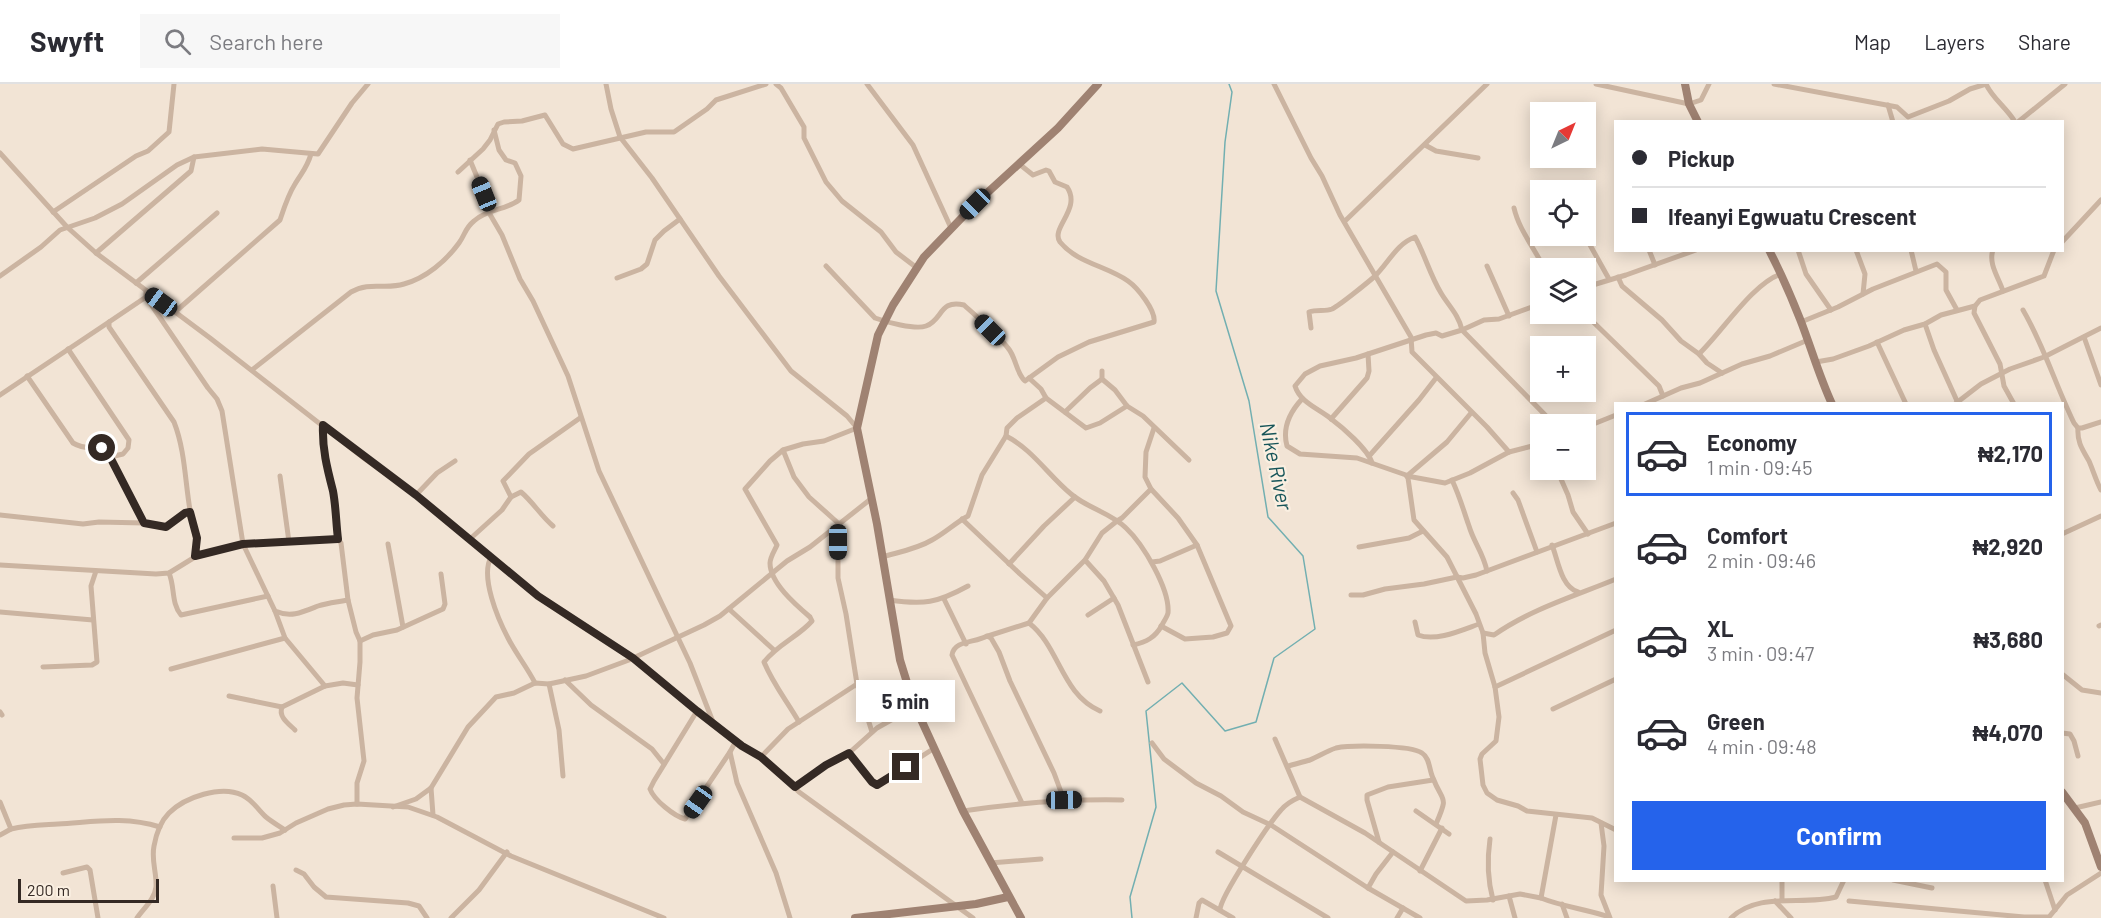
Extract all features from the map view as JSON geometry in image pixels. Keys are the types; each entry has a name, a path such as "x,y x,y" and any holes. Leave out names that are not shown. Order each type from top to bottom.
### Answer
{"street":[{"path":"53,212 136,156 148,151 165,137 171,127 170,112 174,84"},
{"path":"0,276 41,247 60,230 95,218 122,204 177,165 194,157 262,149 318,154 340,120 368,84"},
{"path":"606,84 620,137 652,177 719,276 791,371 847,416 857,428"},
{"path":"458,172 490,140 498,124 504,122 522,121 545,115 563,144 568,148 579,148 646,132 674,132 716,100 766,84"},
{"path":"776,84 781,87 804,127 804,138 826,182 842,201 881,232 896,252 917,268"},
{"path":"867,84 913,145 951,228"},
{"path":"1021,918 963,811 913,702 900,660 872,498 857,428 883,321 917,268 951,228 1058,128 1098,84"},
{"path":"1274,84 1340,215 1412,337 1412,352 1509,452"},
{"path":"1345,221 1487,84"},
{"path":"1596,84 1689,104 1701,100 1709,84"},
{"path":"1685,84 1689,104 1697,120"},
{"path":"1774,84 1897,107 1905,118 1986,84 1988,90 2015,120"},
{"path":"2019,120 2065,84"},
{"path":"1888,105 1892,120"},
{"path":"252,370 360,287 404,284 440,265 461,241 464,231 474,220 488,211 512,205 519,200 521,176 515,163 506,160 499,150 494,130"},
{"path":"1425,145 1436,151 1478,158"},
{"path":"0,153 68,227 96,253 136,283 146,294 217,399 222,411 243,544 275,611 285,638 325,686"},
{"path":"175,312 280,220 285,203 306,168 311,154"},
{"path":"96,253 191,171 194,157"},
{"path":"470,160 484,194 488,211 502,235 520,279 568,376 599,471 678,637 713,722"},
{"path":"826,266 875,318 883,321 924,327 930,324 947,305 955,303 964,305 1008,347 1025,381 1058,357 1089,342 1154,322 1155,315 1129,282 1073,253 1059,241 1060,226 1070,209 1069,190 1055,182 1049,171 1030,174 1018,164"},
{"path":"2064,240 2101,200"},
{"path":"1514,208 1531,247 1540,258"},
{"path":"136,283 217,213"},
{"path":"617,278 641,269 647,264 655,240 680,219"},
{"path":"1311,328 1309,312 1332,309 1376,275 1401,246 1415,237 1440,293 1460,322 1462,330 1544,414"},
{"path":"1591,246 1609,279"},
{"path":"1650,252 1655,265"},
{"path":"1596,284 1691,252"},
{"path":"1770,252 1801,322 1831,402"},
{"path":"1799,252 1806,274 1831,310"},
{"path":"1857,252 1865,274 1863,294"},
{"path":"1911,252 1916,271"},
{"path":"1992,252 1992,267 2000,279 2003,291"},
{"path":"2013,402 2004,386 2003,373 1974,313 1975,306 1980,300 2044,276 2053,252"},
{"path":"1801,322 1937,264 1946,272 1946,290 1957,310"},
{"path":"1486,266 1509,315"},
{"path":"1700,354 1756,290 1770,278 1781,274"},
{"path":"1618,277 1622,286 1662,320 1681,341 1722,373"},
{"path":"146,294 175,312 416,495 538,596 633,658 697,711 761,757 799,792 901,864 972,918"},
{"path":"0,395 109,322 146,294"},
{"path":"1816,362 1833,359 1904,330 1925,324 1941,315 1975,306"},
{"path":"1372,463 1370,455 1331,419 1302,399 1295,386 1305,374 1320,366 1436,333 1442,336 1484,320 1530,308"},
{"path":"2023,310 2041,345 2064,402"},
{"path":"109,322 109,327 174,423 197,538 195,556"},
{"path":"1595,324 1659,386 1664,396"},
{"path":"1925,324 1956,402 1981,384 2023,363 2044,357 2101,328"},
{"path":"2084,337 2101,385"},
{"path":"1650,402 1808,340"},
{"path":"1877,342 1905,402"},
{"path":"68,349 129,440 128,448 123,454 110,457"},
{"path":"1331,419 1367,378 1368,354"},
{"path":"1102,371 1102,379 1115,390 1127,406 1143,416 1189,460"},
{"path":"27,376 73,443 82,448 102,448 110,457 144,523"},
{"path":"1029,378 1041,389 1046,398 1086,428 1100,423 1127,406"},
{"path":"1370,455 1436,378"},
{"path":"1065,412 1102,379"},
{"path":"882,557 920,546 935,539 968,516 982,475 1006,436 1007,428 1017,418 1046,398"},
{"path":"1302,399 1289,414 1285,432 1287,446 1300,454 1354,458 1402,472 1407,477 1414,520 1447,557 1457,577 1483,633 1487,661 1495,687 1499,728 1496,741 1482,754 1480,759 1483,785 1487,793 1497,800 1527,811 1592,818 1614,829"},
{"path":"2064,402 2078,428 2077,437 2081,450 2090,463 2101,490"},
{"path":"1407,477 1447,442 1471,413"},
{"path":"1596,423 1614,416"},
{"path":"511,497 503,481 529,454 580,418"},
{"path":"2078,428 2101,422"},
{"path":"323,425 322,442 327,475 333,490 348,600 360,641 357,714 364,760 357,783 357,804"},
{"path":"799,722 789,703 778,690 764,662 774,650 812,621 785,594 774,579 770,564 777,545 744,489 783,450 824,441 857,428"},
{"path":"1155,428 1148,442 1144,462 1145,477 1151,489 1178,518 1197,545 1231,626 1230,630 1213,637 1185,639 1161,626"},
{"path":"1006,436 1018,442 1075,497 1126,527 1152,562 1167,603 1168,615 1152,638 1133,645"},
{"path":"1407,477 1445,483 1509,452 1530,447"},
{"path":"783,450 794,477 809,497 838,524 838,578 846,614 856,684 872,732"},
{"path":"416,495 437,473 454,461"},
{"path":"280,476 289,542"},
{"path":"1452,480 1464,507 1469,527 1484,557 1486,571"},
{"path":"1561,480 1573,512 1588,534"},
{"path":"1022,803 952,655 953,650 958,644 966,644 1029,623 1047,598 1085,560 1102,534 1151,489"},
{"path":"470,539 502,510 511,497 521,492 529,498 540,515 553,526"},
{"path":"1514,493 1537,552"},
{"path":"1009,564 1075,497"},
{"path":"393,807 416,799 431,788 461,737 493,699 514,693 535,683 549,684 586,676 633,658 705,625 729,609 787,561 810,548 872,498"},
{"path":"0,515 83,524 144,523 166,527 185,513 190,512"},
{"path":"2064,533 2101,516"},
{"path":"962,519 1047,598"},
{"path":"1351,595 1363,595 1457,577 1463,578 1614,524"},
{"path":"1359,547 1409,538 1423,531"},
{"path":"0,565 169,573 195,556 243,544 338,539"},
{"path":"388,544 403,627"},
{"path":"1152,562 1197,545"},
{"path":"1552,545 1566,583 1578,592"},
{"path":"491,557 487,564 493,603 508,639 535,683"},
{"path":"1085,560 1104,581 1114,597 1148,682"},
{"path":"44,667 95,664 98,659 90,586 96,571"},
{"path":"169,573 173,581 172,595 181,615 268,596"},
{"path":"360,641 403,627 445,607 441,574"},
{"path":"1483,633 1494,635 1514,621 1565,600 1578,592 1614,580"},
{"path":"889,600 923,603 944,599 968,586"},
{"path":"1088,615 1114,597"},
{"path":"944,599 966,644"},
{"path":"275,611 283,615 302,614 319,606 348,600"},
{"path":"729,609 774,650"},
{"path":"0,612 93,620"},
{"path":"1415,622 1418,635 1423,637 1453,633 1479,624"},
{"path":"1029,623 1041,636 1076,694 1100,711"},
{"path":"1495,687 1614,631"},
{"path":"987,636 991,638 999,652 1064,800"},
{"path":"171,669 285,638"},
{"path":"2064,676 2082,690 2101,693"},
{"path":"565,680 591,705 652,749 664,764"},
{"path":"1553,709 1614,680"},
{"path":"229,696 282,707 325,686 343,683 358,686"},
{"path":"549,684 559,730 563,776"},
{"path":"761,757 788,729 856,684"},
{"path":"795,787 826,765 849,753 872,732 900,715 913,702"},
{"path":"282,707 281,716 296,730"},
{"path":"697,711 650,789 652,794 675,814 685,819 736,741"},
{"path":"2064,733 2070,734 2078,756"},
{"path":"1275,739 1300,797 1379,842 1466,901 1493,900 1524,894 1582,908 1609,918"},
{"path":"1152,743 1164,759 1196,783 1221,796 1243,812 1271,825 1368,888 1420,918"},
{"path":"1288,765 1348,746 1407,748 1424,754 1434,780 1444,796 1444,807 1436,824"},
{"path":"849,753 877,785 933,749"},
{"path":"730,752 737,783 776,873 790,918"},
{"path":"1379,842 1367,795 1388,787 1434,780"},
{"path":"431,788 433,815"},
{"path":"136,918 154,895 156,887 152,861 154,844 160,827 168,814 181,804 195,797 215,793 230,792 242,795 285,830"},
{"path":"1220,909 1221,900 1282,808 1300,797"},
{"path":"963,811 1064,800 1122,800"},
{"path":"0,802 11,829"},
{"path":"2069,804 2101,802"},
{"path":"234,838 262,838 285,830 328,809 357,804 408,807 433,815 531,864 664,918"},
{"path":"2069,804 2085,823 2101,867"},
{"path":"1416,811 1449,834"},
{"path":"1541,898 1556,815"},
{"path":"0,835 11,829 33,825 102,819 142,822 160,827"},
{"path":"1601,823 1604,846 1601,895 1609,918"},
{"path":"1420,871 1442,828"},
{"path":"1490,839 1487,859 1488,880 1493,900"},
{"path":"451,918 479,890 507,852"},
{"path":"1218,852 1328,918"},
{"path":"1368,888 1393,852"},
{"path":"990,863 1041,859"},
{"path":"63,873 87,867 90,870 98,918"},
{"path":"296,870 304,874 326,897 408,903 419,906 427,918"},
{"path":"1849,902 2024,917 2049,917 2067,895 2101,873"},
{"path":"1782,882 1782,899"},
{"path":"1731,918 1737,912 1782,899 1836,897 1843,882"},
{"path":"1903,882 1932,888"},
{"path":"2046,882 2055,910"},
{"path":"273,886 277,918"},
{"path":"1509,896 1515,918"},
{"path":"855,918 898,916 1008,897"},
{"path":"1196,918 1201,901 1220,909 1233,918"},
{"path":"1775,901 1791,918"},
{"path":"1562,904 1567,918"},
{"path":"1397,918 1403,908"}],"waterway":[{"name":"Nike River","path":"1132,918 1130,897 1156,807 1146,711 1182,683 1225,731 1256,722 1274,658 1315,629 1303,556 1268,517 1249,401 1216,291 1225,142 1232,92 1229,84"}],"route":[{"path":"102,448 110,457 144,523 166,527 185,513 190,512 197,538 195,556 243,544 338,539 333,490 327,475 322,442 323,425 365,459 416,495 538,596 633,658 742,746 761,757 795,787 826,765 849,753 877,785 906,767"}]}
